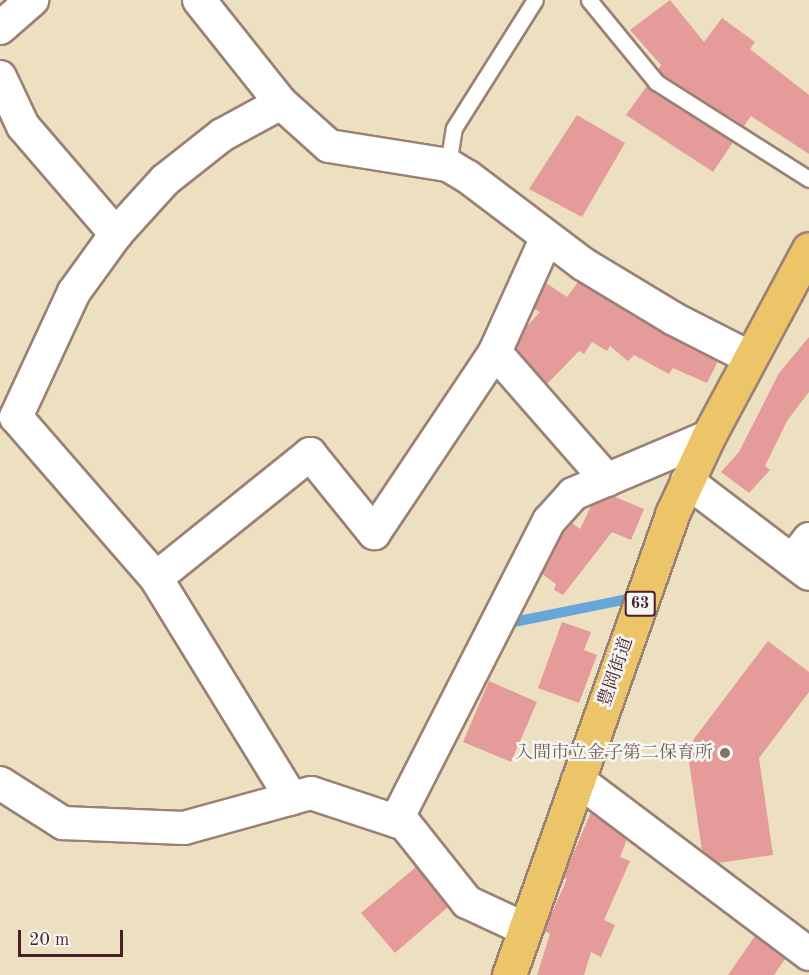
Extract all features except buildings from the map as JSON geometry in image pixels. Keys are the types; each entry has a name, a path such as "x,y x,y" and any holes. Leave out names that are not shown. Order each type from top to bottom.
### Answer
{"main road":[{"name":"豊岡街道","path":"509,975 672,514 708,437 809,249"}],"street":[{"path":"0,28 32,0"},
{"path":"199,0 281,103 329,146 448,165 468,177 583,264 674,319 751,358"},
{"path":"0,77 12,134 116,234"},
{"path":"281,103 222,135 173,173 116,234 74,292 16,417 156,578 292,799"},
{"path":"156,578 310,454 374,533 495,352 547,237"},
{"path":"495,352 607,480"},
{"path":"396,821 549,521 573,494 708,437"},
{"path":"687,481 803,558"},
{"path":"578,780 809,954"},
{"path":"0,783 63,823 184,828 311,793 405,824 467,902 525,929"}],"lane":[{"path":"448,165 454,128 535,0"},
{"path":"589,0 656,82 809,179"}],"waterway":[{"path":"509,623 638,597"}],"place":[{"name":"入間市立金子第二保育所","path":"725,753"}]}
